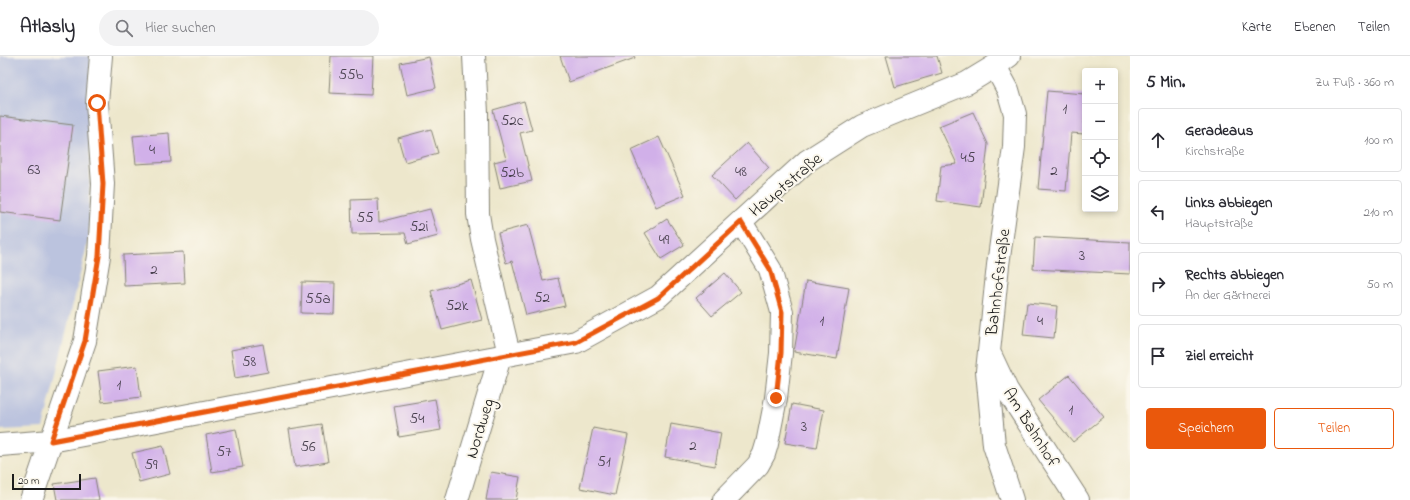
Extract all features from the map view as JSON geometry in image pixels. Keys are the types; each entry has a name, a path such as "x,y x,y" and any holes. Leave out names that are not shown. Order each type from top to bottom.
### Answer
{"street":[{"path":"31,500 85,341 99,256 103,184 97,103 101,56"},
{"path":"474,56 477,113 478,214 505,355"},
{"name":"Hauptstraße","path":"0,445 51,441 576,342 658,298 807,161 862,126 967,83 1002,61"},
{"name":"Bahnhofstraße","path":"1002,61 1015,114 1014,147 998,265 987,371 994,445 1012,500"},
{"path":"724,500 758,465 764,454 776,398 781,353 782,312 770,269 741,222"},
{"name":"Am Bahnhof","path":"989,353 1007,390 1078,500"},
{"name":"Nordweg","path":"457,500 505,355"}],"shaded area":[{"path":"0,56 91,56 89,237 43,428 0,430"}],"building":[{"path":"331,56 373,56 371,95 329,93"},
{"path":"560,56 634,56 635,58 569,82"},
{"path":"886,56 937,56 942,73 895,87"},
{"path":"429,57 436,88 407,95 400,63"},
{"path":"1047,91 1082,94 1082,134 1071,133 1066,191 1038,189"},
{"path":"524,101 532,130 520,133 532,181 500,188 494,162 506,159 493,110"},
{"path":"973,112 988,144 981,207 937,201 941,166 957,164 939,126"},
{"path":"0,116 73,125 60,220 0,212"},
{"path":"431,129 438,153 405,162 398,138"},
{"path":"169,133 171,162 136,164 133,136"},
{"path":"659,137 685,195 656,207 631,150"},
{"path":"747,143 769,168 735,200 712,175"},
{"path":"378,199 379,222 430,209 438,236 408,244 405,233 352,234 351,200"},
{"path":"667,219 684,245 661,259 645,233"},
{"path":"528,225 543,281 558,278 565,306 526,315 512,261 506,263 498,233"},
{"path":"1035,237 1130,242 1130,274 1033,269"},
{"path":"183,252 185,283 124,286 123,255"},
{"path":"725,273 741,292 712,316 696,298"},
{"path":"471,280 482,320 442,330 431,291"},
{"path":"806,281 849,288 837,359 794,352"},
{"path":"302,282 335,283 334,314 301,313"},
{"path":"1027,303 1057,306 1054,338 1023,335"},
{"path":"263,344 268,372 235,378 231,350"},
{"path":"137,366 141,397 102,402 98,371"},
{"path":"1069,375 1104,417 1073,442 1038,400"},
{"path":"435,399 441,430 399,437 394,406"},
{"path":"792,404 824,410 817,448 785,443"},
{"path":"322,424 328,462 295,467 289,429"},
{"path":"671,424 721,433 715,466 665,457"},
{"path":"593,428 628,435 615,495 580,488"},
{"path":"236,429 243,467 212,472 206,435"},
{"path":"163,446 170,474 139,482 132,453"},
{"path":"491,472 520,477 516,500 486,500"},
{"path":"95,478 99,500 57,500 54,484"}],"route":[{"path":"97,103 103,184 99,256 85,341 51,441 576,342 658,298 741,222 770,269 782,312 781,353 776,398"}]}
